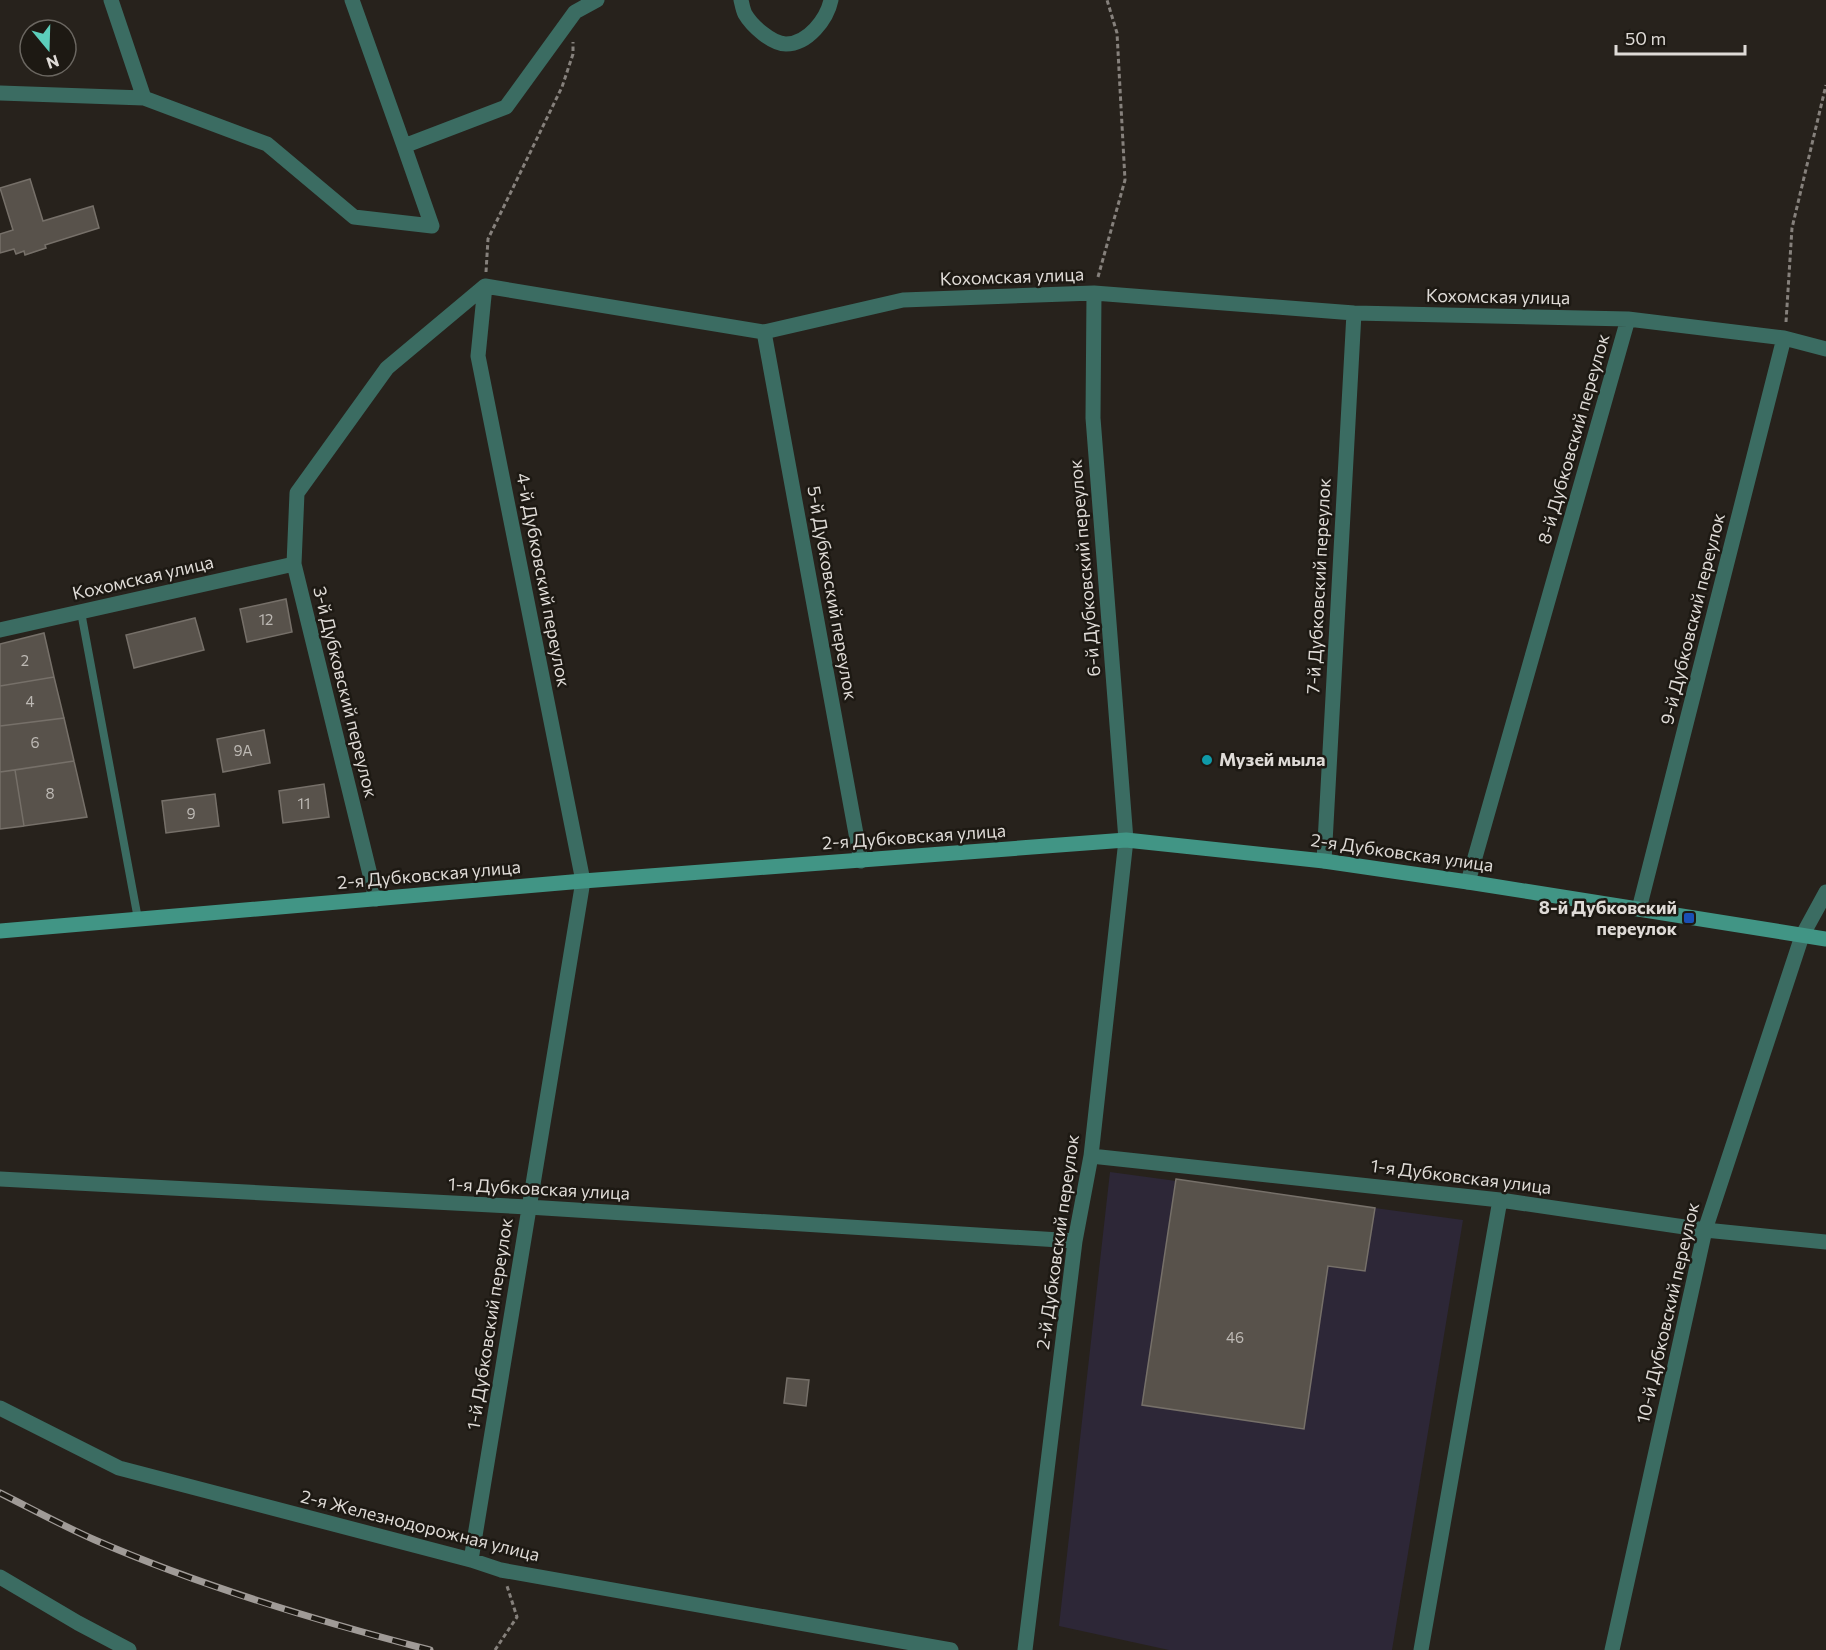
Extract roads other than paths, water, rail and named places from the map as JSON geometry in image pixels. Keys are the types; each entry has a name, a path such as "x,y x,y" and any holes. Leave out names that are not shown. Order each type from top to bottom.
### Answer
{"main road":[{"name":"2-я Дубковская улица","path":"0,932 584,881 1126,840 1324,861 1826,939"}],"street":[{"path":"111,0 144,98"},
{"path":"0,93 144,98 267,144 354,217 432,226 351,0"},
{"path":"404,146 506,107 573,6 597,0"},
{"path":"741,0 745,14 758,29 777,42 786,44 798,42 814,31 824,17 831,0"},
{"name":"Кохомская улица","path":"485,286 764,332 903,300 1094,293 1354,313 1628,319 1785,338 1826,348"},
{"name":"3-й Дубковский переулок","path":"376,899 294,564 297,493 387,368 485,286"},
{"name":"4-й Дубковский переулок","path":"485,286 478,356 584,881"},
{"name":"6-й Дубковский переулок","path":"1094,293 1093,418 1126,840"},
{"name":"7-й Дубковский переулок","path":"1324,861 1354,313"},
{"name":"8-й Дубковский переулок","path":"1468,882 1628,319"},
{"name":"5-й Дубковский переулок","path":"764,332 861,861"},
{"name":"9-й Дубковский переулок","path":"1639,909 1785,338"},
{"name":"Кохомская улица","path":"0,630 294,564"},
{"name":"2-й Дубковский переулок","path":"1025,1650 1075,1241 1091,1156 1126,840"},
{"name":"1-й Дубковский переулок","path":"471,1560 584,881"},
{"name":"10-й Дубковский переулок","path":"1612,1650 1705,1230 1802,936 1826,892"},
{"name":"1-я Дубковская улица","path":"1091,1156 1500,1200 1705,1230 1826,1242"},
{"name":"1-я Дубковская улица","path":"0,1179 1075,1241"},
{"path":"1421,1650 1500,1200"},
{"name":"2-я Железнодорожная улица","path":"0,1408 119,1468 471,1560 501,1570 951,1650"},
{"path":"0,1577 129,1650"}],"lane":[{"path":"81,612 138,919"}],"railway":[{"path":"0,1493 83,1535 177,1573 303,1615 430,1650"}],"place":[{"name":"Музей мыла","path":"1207,760"},
{"name":"8-й Дубковский переулок","path":"1689,918"}]}
